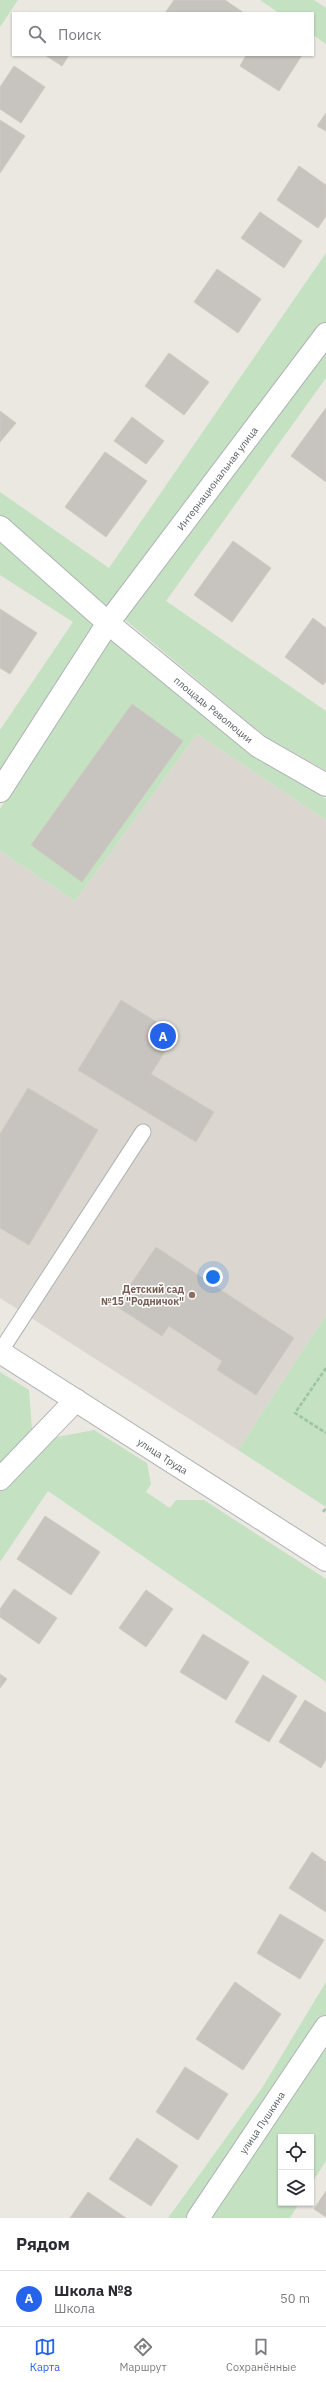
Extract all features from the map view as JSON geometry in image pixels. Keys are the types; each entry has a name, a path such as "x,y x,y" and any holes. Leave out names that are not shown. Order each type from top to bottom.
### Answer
{"street":[{"name":"Интернациональная улица","path":"0,791 108,623 326,334"},
{"path":"0,527 108,623"},
{"name":"площадь Революции","path":"108,623 258,746 326,785"},
{"name":"улица Труда","path":"0,1352 326,1560"},
{"path":"0,1479 76,1400"},
{"name":"улица Пушкина","path":"198,2218 326,2026"}],"lane":[{"path":"0,1352 143,1132"}],"path":[{"path":"326,1368 296,1413 326,1433"},
{"path":"323,1512 326,1508"}],"shaded area":[{"path":"197,734 326,820 326,1315 238,1450 0,1298 0,851 75,901"}],"green space":[{"path":"0,0 18,0 0,27"},
{"path":"260,0 314,0 326,8 326,44 314,36 314,12 278,12"},
{"path":"326,253 326,327 107,617 0,522 0,492 109,568"},
{"path":"326,350 326,378 166,601 326,711 326,771 265,736 123,618"},
{"path":"0,533 103,623 0,782 0,730 73,622 0,575"},
{"path":"110,636 249,754 326,799 326,820 197,734 75,901 0,851 0,809"},
{"path":"326,1315 326,1507 238,1450"},
{"path":"0,1372 29,1390 32,1429 21,1447 0,1467"},
{"path":"94,1430 147,1463 151,1484 146,1492 170,1508 176,1500 204,1500 326,1579 326,1682 48,1491 0,1562 0,1491 52,1438"},
{"path":"326,1982 326,2014 188,2218 168,2218 262,2088"},
{"path":"326,2040 326,2161 314,2179 314,2134 278,2134 278,2206 297,2206 290,2218 206,2218"}],"building":[{"path":"174,0 225,0 243,12 166,12"},
{"path":"47,56 68,56 62,66"},
{"path":"245,56 301,56 279,91 240,66"},
{"path":"14,66 45,87 21,123 0,109 0,87"},
{"path":"326,113 326,131 317,126"},
{"path":"0,120 25,136 0,173"},
{"path":"299,166 326,185 326,216 318,228 277,200"},
{"path":"260,212 302,241 284,268 241,238"},
{"path":"217,269 261,299 238,333 194,302"},
{"path":"169,353 209,382 184,415 145,386"},
{"path":"326,408 326,482 291,456"},
{"path":"0,411 16,423 0,442"},
{"path":"132,417 164,441 146,464 114,441"},
{"path":"105,452 147,481 106,537 65,507"},
{"path":"233,541 271,568 232,622 194,595"},
{"path":"0,609 37,633 10,674 0,668"},
{"path":"313,618 326,628 326,681 323,685 285,657"},
{"path":"132,704 183,741 82,882 31,845"},
{"path":"121,1000 176,1034 151,1074 214,1112 196,1142 78,1070"},
{"path":"28,1088 98,1130 29,1245 0,1228 0,1134"},
{"name":"Детский сад №15 \"Родничок\"","path":"156,1247 294,1338 256,1395 217,1370 222,1361 169,1326 162,1336 116,1306"},
{"path":"45,1516 100,1552 71,1595 17,1559"},
{"path":"14,1589 57,1618 39,1644 0,1617 0,1609"},
{"path":"146,1590 173,1609 146,1647 119,1628"},
{"path":"203,1634 249,1662 226,1700 180,1672"},
{"path":"0,1674 7,1679 0,1688"},
{"path":"263,1675 297,1696 269,1742 235,1722"},
{"path":"305,1700 326,1713 326,1759 321,1768 279,1742"},
{"path":"312,1852 326,1862 326,1912 289,1888"},
{"path":"280,1914 324,1940 300,1979 257,1953"},
{"path":"235,1982 281,2014 243,2070 196,2039"},
{"path":"185,2067 228,2094 198,2140 156,2112"},
{"path":"137,2138 178,2166 151,2206 109,2179"},
{"path":"326,2191 326,2217 314,2209"},
{"path":"88,2192 126,2218 70,2218"}],"place":[{"name":"Школа №8","path":"163,1036"},
{"name":"Детский сад №15 \"Родничок\"","path":"192,1295"}]}
